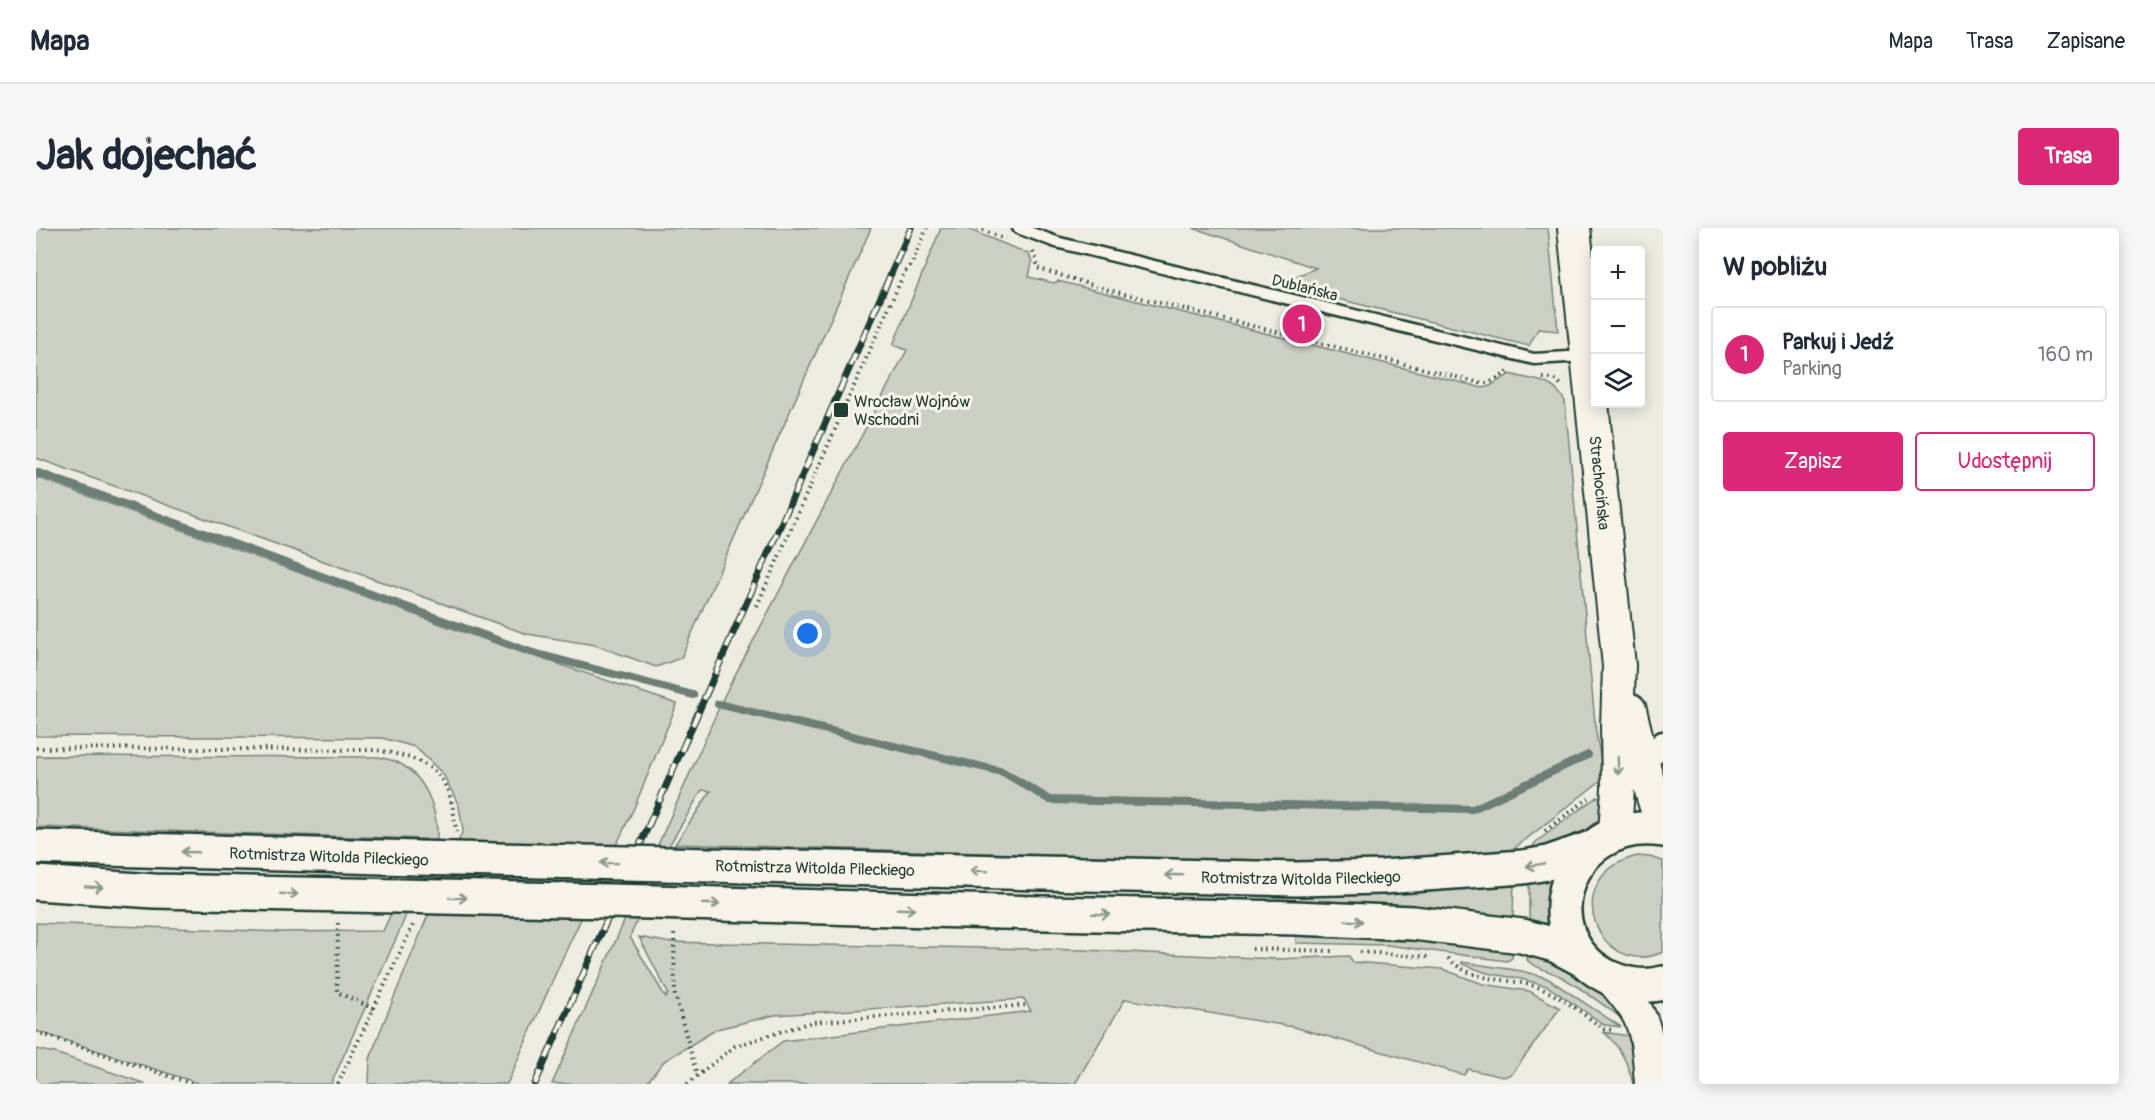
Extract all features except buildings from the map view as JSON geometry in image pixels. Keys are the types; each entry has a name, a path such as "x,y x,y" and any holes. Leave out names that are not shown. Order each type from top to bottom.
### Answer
{"main road":[{"name":"Rotmistrza Witolda Pileckiego","path":"36,847 1296,879 1383,877 1523,867 1548,863 1603,840 1646,828 1663,830"},
{"path":"1598,970 1572,940 1564,913 1570,877 1582,857 1603,840"},
{"path":"36,883 154,891 1295,918 1413,923 1522,936 1555,945 1598,970 1630,985 1651,986 1663,983"}],"street":[{"name":"Strachocińska","path":"1574,228 1619,666 1618,788 1603,840"},
{"name":"Strachocińska","path":"1619,666 1653,753 1663,830"},
{"path":"1598,970 1636,1011 1647,1039 1651,1084"}],"lane":[{"name":"Dublańska","path":"1018,228 1056,242 1534,359 1588,356"}],"path":[{"path":"757,606 904,273 912,263 927,228"},
{"path":"1041,270 1105,289 1480,383 1489,383 1510,371 1522,373"},
{"path":"1533,376 1557,380 1563,387"},
{"path":"1537,837 1598,791"},
{"path":"338,923 337,992 374,1009"},
{"path":"674,934 675,995 697,1074"},
{"path":"1448,958 1457,966 1482,977 1540,988 1604,1029 1625,1030"},
{"path":"687,1084 735,1046 812,1022 1027,1005"},
{"path":"36,1032 193,1084"}],"shaded area":[{"path":"36,228 871,228 681,658 656,667 595,645 527,634 36,458"},
{"path":"941,228 965,228 1029,254 1032,262 1029,277 1054,283 1058,281 1483,388 1510,374 1548,384 1554,388 1565,401 1596,733 1604,778 1516,847 1515,856 1359,864 675,844 711,791 702,790 670,844 630,937 666,998 668,993 639,937 666,942 1084,950 1277,959 1349,956 1353,962 1442,969 1483,984 1529,991 1560,1008 1512,1074 1503,1077 1468,1069 1464,1075 1294,1027 1125,999 1075,1084 727,1084 783,1041 1031,1011 1024,999 775,1015 717,1029 664,1061 646,1084 552,1084 725,694 907,350 893,345"},
{"path":"1193,228 1548,228 1558,331 1538,329 1529,346 1277,284 1316,268"},
{"path":"36,477 457,630 677,704 634,808 563,957 507,1084 369,1084 370,1059 379,1034 463,830 459,806 443,774 415,747 382,738 36,736"},
{"path":"36,756 379,757 397,762 416,776 423,785 432,806 437,839 399,932 331,1084 201,1084 36,1031 36,923 281,932 383,931 425,839 36,827"},
{"path":"1611,796 1607,808 1599,819 1571,842 1530,855 1536,842 1591,801 1597,797"},
{"path":"1637,856 1663,861 1663,952 1640,957 1620,952 1605,940 1595,922 1592,903 1598,884 1612,867"},
{"path":"1529,877 1552,878 1547,900 1548,923 1529,922"},
{"path":"1514,879 1513,920 1163,901 1163,890 1344,896"},
{"path":"1296,935 1390,937 1513,951 1512,958 1507,961 1387,945 1296,943"},
{"path":"1528,953 1548,957 1569,968 1588,985 1616,1002 1626,1021 1569,981 1530,963 1527,960"},
{"path":"1462,962 1522,971 1547,978 1621,1027 1605,1025 1547,986 1487,973 1462,964"},
{"path":"1603,1032 1629,1036 1634,1056 1636,1084 1633,1084 1626,1062 1618,1049"},
{"path":"36,1049 55,1053 146,1084 36,1084"}],"waterway":[{"path":"36,472 530,652 693,695"},
{"path":"718,704 1003,772 1050,800 1473,809 1588,755"}],"railway":[{"path":"535,1084 911,228"}],"place":[{"name":"Parkuj i Jedź","path":"1302,324"},
{"name":"Wrocław Wojnów Wschodni","path":"841,410"}]}
